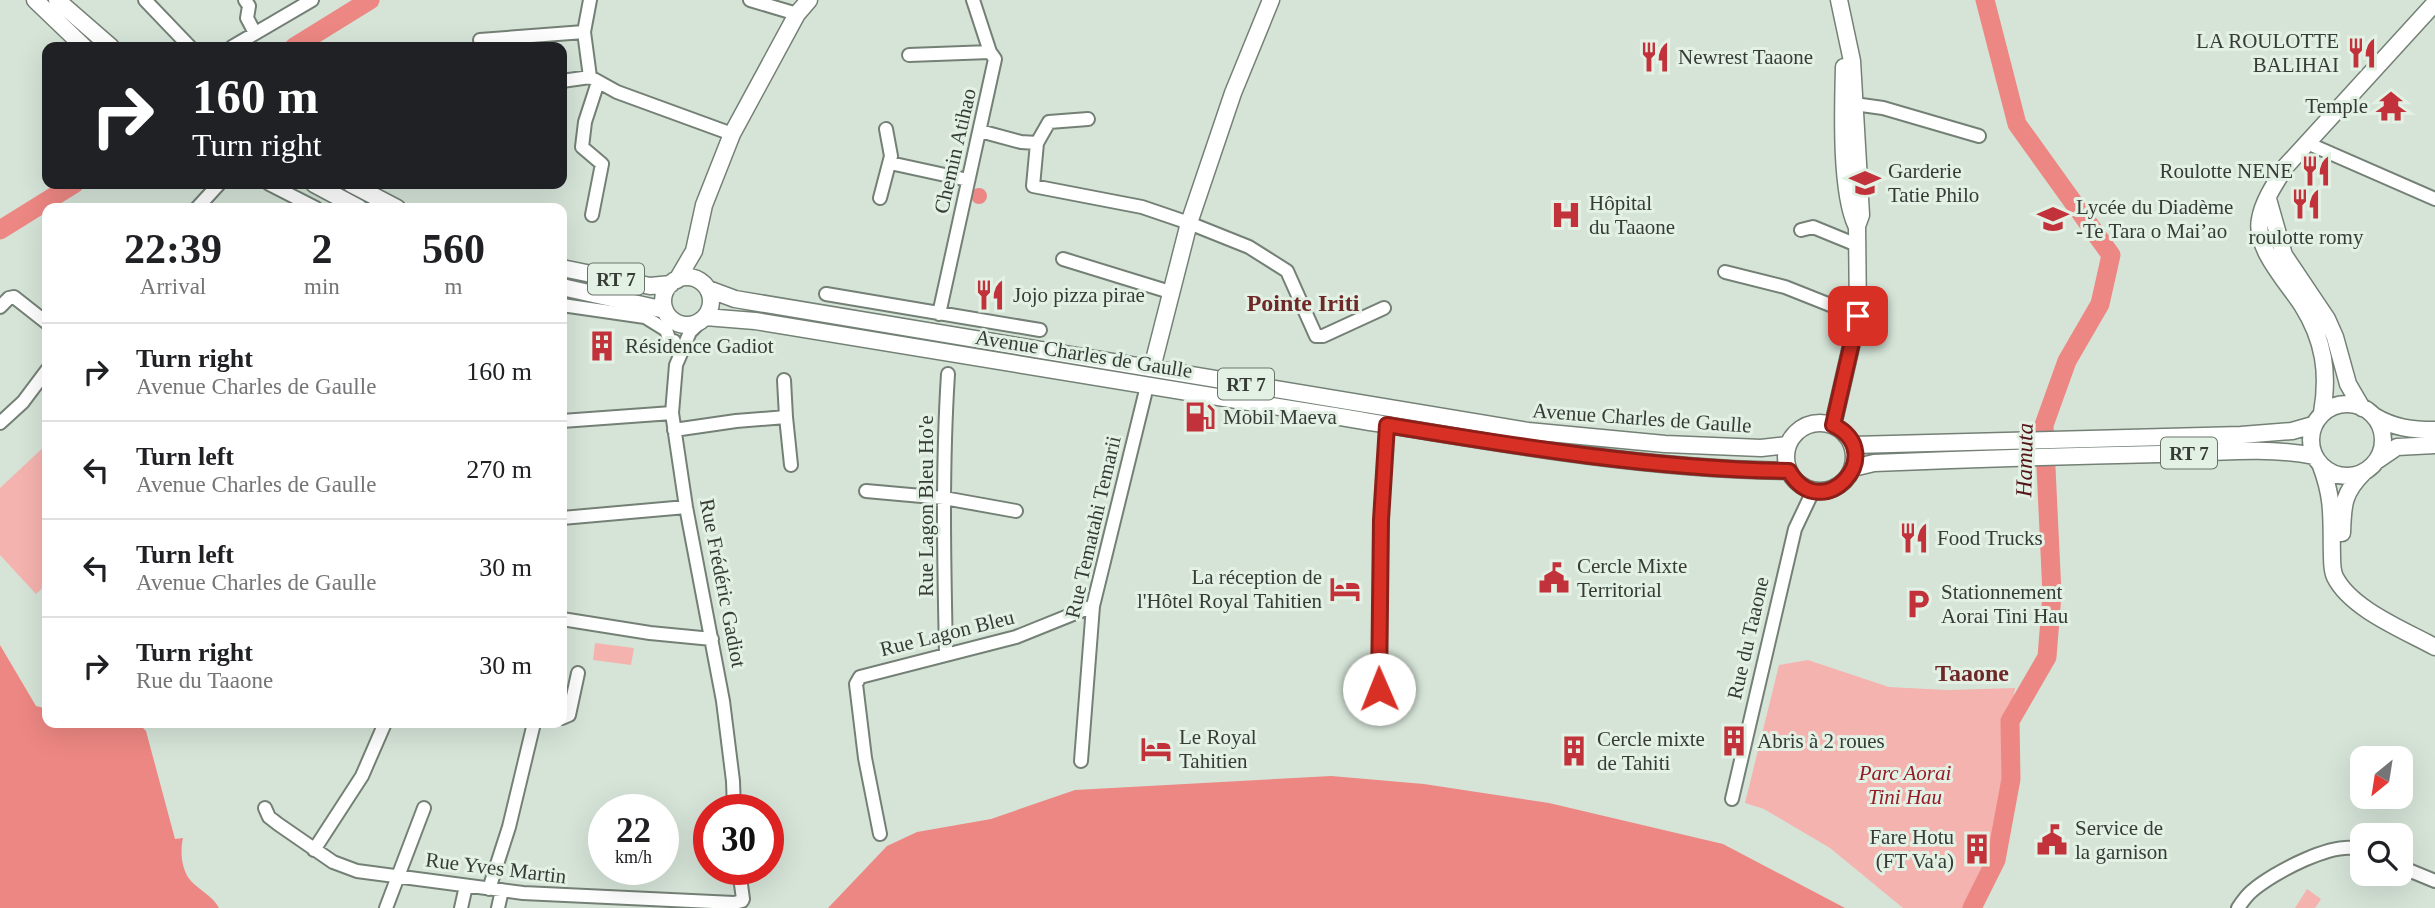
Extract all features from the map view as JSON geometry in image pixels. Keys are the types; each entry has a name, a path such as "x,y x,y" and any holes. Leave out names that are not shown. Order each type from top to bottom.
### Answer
{"main road":[{"path":"35,0 79,42"},
{"path":"57,0 105,42"},
{"path":"674,282 694,251 704,205 732,134 797,14 808,0"},
{"path":"1152,368 1189,223 1233,93 1271,0"},
{"path":"1833,425 1858,316 1857,226 1861,215 1849,103 1852,61 1839,0"},
{"path":"2435,3 2286,166 2259,220 2267,253 2303,306 2318,337 2325,361 2326,387 2310,438 2330,488 2335,576 2353,600 2435,648"},
{"path":"323,189 350,203"},
{"path":"361,189 387,203"},
{"path":"2267,200 2284,255 2327,319 2348,384 2380,427 2383,441 2380,455 2347,490 2344,501 2341,554 2343,588"},
{"path":"694,251 711,304 703,319"},
{"name":"RT 7","path":"567,269 650,286 692,278 705,286"},
{"name":"RT 7","path":"667,313 664,297 674,282"},
{"name":"Avenue Charles de Gaulle","path":"705,286 735,299 1552,434 1665,444 1761,448 1788,445"},
{"name":"RT 7","path":"567,288 667,313 685,325 703,319"},
{"name":"Avenue Charles de Gaulle","path":"703,319 755,321 1612,460 1789,471"},
{"name":"RT 7","path":"1853,468 1874,463 2037,449 2292,431 2341,404 2352,404 2399,428 2435,430"},
{"path":"1821,422 1833,425 1847,435 1853,445 1853,468 1839,486 1826,491 1813,491 1798,484 1789,471 1786,458 1788,445 1805,426 1821,422"},
{"name":"RT 7","path":"1853,445 2037,449"},
{"path":"2368,469 2397,447 2435,445"},
{"name":"RT 7","path":"2063,448 2293,452 2318,461 2341,476 2368,469"}],"street":[{"path":"145,0 185,42"},
{"path":"245,0 249,6 247,18 255,33"},
{"path":"240,42 312,0"},
{"path":"590,0 584,33 594,79 582,147 602,164 593,215"},
{"path":"750,0 797,14"},
{"name":"Chemin Atihao","path":"939,314 995,59 990,52 972,0"},
{"path":"480,40 584,33"},
{"path":"909,55 990,52"},
{"path":"567,81 594,79 617,92 732,134"},
{"path":"1849,103 1883,108 1979,136"},
{"path":"1088,119 1049,122 1037,143 1033,186 1142,207 1249,247 1287,271 1316,336 1323,336 1384,308"},
{"path":"880,198 890,163 886,129"},
{"path":"980,131 1021,142 1037,143"},
{"path":"2307,143 2435,199"},
{"path":"890,163 968,180"},
{"path":"202,203 214,189"},
{"path":"279,189 306,203"},
{"path":"1801,230 1813,227 1857,245"},
{"path":"1063,259 1170,292"},
{"path":"1725,272 1785,287 1858,316"},
{"path":"826,294 1040,330"},
{"path":"0,307 14,297 42,319"},
{"path":"567,306 645,317 666,330 670,341 674,341"},
{"name":"Rue Frédéric Gadiot","path":"667,313 674,341 676,365 671,413 723,701 732,794"},
{"name":"Rue Frédéric Gadiot","path":"676,365 690,332 703,319"},
{"name":"Rue Lagon Bleu Ho'e","path":"946,654 944,498 948,374"},
{"path":"0,423 23,402 42,377"},
{"path":"784,380 791,465"},
{"name":"Rue Tematahi Temarii","path":"1081,761 1093,606 1147,386"},
{"path":"567,421 671,413"},
{"path":"674,430 786,417"},
{"path":"1387,425 1381,520 1379,689 1383,692 1403,694"},
{"path":"866,491 944,498 1016,511"},
{"name":"Rue du Taaone","path":"1731,799 1795,529 1813,491"},
{"path":"567,518 686,507"},
{"name":"Rue Lagon Bleu","path":"880,834 865,758 856,684 860,677 1016,637 1093,606"},
{"path":"567,620 649,633 712,639"},
{"path":"567,716 578,673"},
{"path":"314,850 362,776 383,728"},
{"path":"498,908 496,890 533,728"},
{"path":"386,908 424,807"},
{"name":"Rue Yves Martin","path":"265,808 269,817 314,850 333,862 357,871 496,890 720,904 742,901 741,885"},
{"path":"2238,908 2250,892 2316,854 2350,847"},
{"path":"2413,872 2435,881"},
{"path":"460,908 466,886"}],"green space":[{"path":"42,449 42,589 36,594 0,555 0,488"},
{"path":"595,643 634,648 631,665 593,660"},
{"name":"Parc Aorai Tini Hau","path":"1808,660 1889,687 1947,690 2015,688 1988,877 1967,908 1903,908 1830,848 1764,809 1745,803 1779,665"},
{"path":"2307,889 2321,899 2315,908 2295,908"}],"shaded area":[{"path":"979,188 985,190 985,202 979,204 973,202 971,196 973,190"},
{"path":"0,645 36,706 42,708 42,728 143,728 146,731 175,839 183,838 185,871 191,881 219,908 0,908"},
{"path":"1331,776 1424,784 1549,803 1723,844 1845,908 828,908 887,846 917,832 991,819 1075,790"}],"waterway":[{"path":"302,42 370,0"},
{"name":"Hamuta","path":"1972,908 1996,860 2011,779 2010,721 2047,657 2052,594 2044,425 2067,361 2100,304 2111,255 2017,124 1985,0"},
{"path":"43,203 66,189"},
{"path":"0,230 42,204"}],"place":[{"name":"LA ROULOTTE BALIHAI","path":"2362,53"},
{"name":"Newrest Taaone","path":"1655,57"},
{"name":"Temple","path":"2391,106"},
{"name":"Roulotte NENE","path":"2316,171"},
{"name":"Garderie Tatie Philo","path":"1865,183"},
{"name":"roulotte romy","path":"2306,204"},
{"name":"Hôpital du Taaone","path":"1566,215"},
{"name":"Lycée du Diadème -Te Tara o Mai’ao","path":"2053,219"},
{"name":"Jojo pizza pirae","path":"990,295"},
{"name":"Résidence Gadiot","path":"602,346"},
{"name":"Mobil Maeva","path":"1200,417"},
{"name":"Food Trucks","path":"1914,538"},
{"name":"Cercle Mixte Territorial","path":"1554,578"},
{"name":"La réception de l'Hôtel Royal Tahitien","path":"1345,589"},
{"name":"Stationnement Aorai Tini Hau","path":"1918,604"},
{"name":"Abris à 2 roues","path":"1734,741"},
{"name":"Le Royal Tahitien","path":"1156,749"},
{"name":"Cercle mixte de Tahiti","path":"1574,751"},
{"name":"Service de la garnison","path":"2052,840"},
{"name":"Fare Hotu (FT Va'a)","path":"1977,849"}],"district":[{"name":"Pointe Iriti","path":"1303,303"},
{"name":"Taaone","path":"1972,673"}],"route":[{"path":"1379,689 1381,520 1387,425 1612,460 1789,471 1805,488 1831,490 1846,480 1855,460 1854,449 1847,435 1833,425 1858,316"}]}
